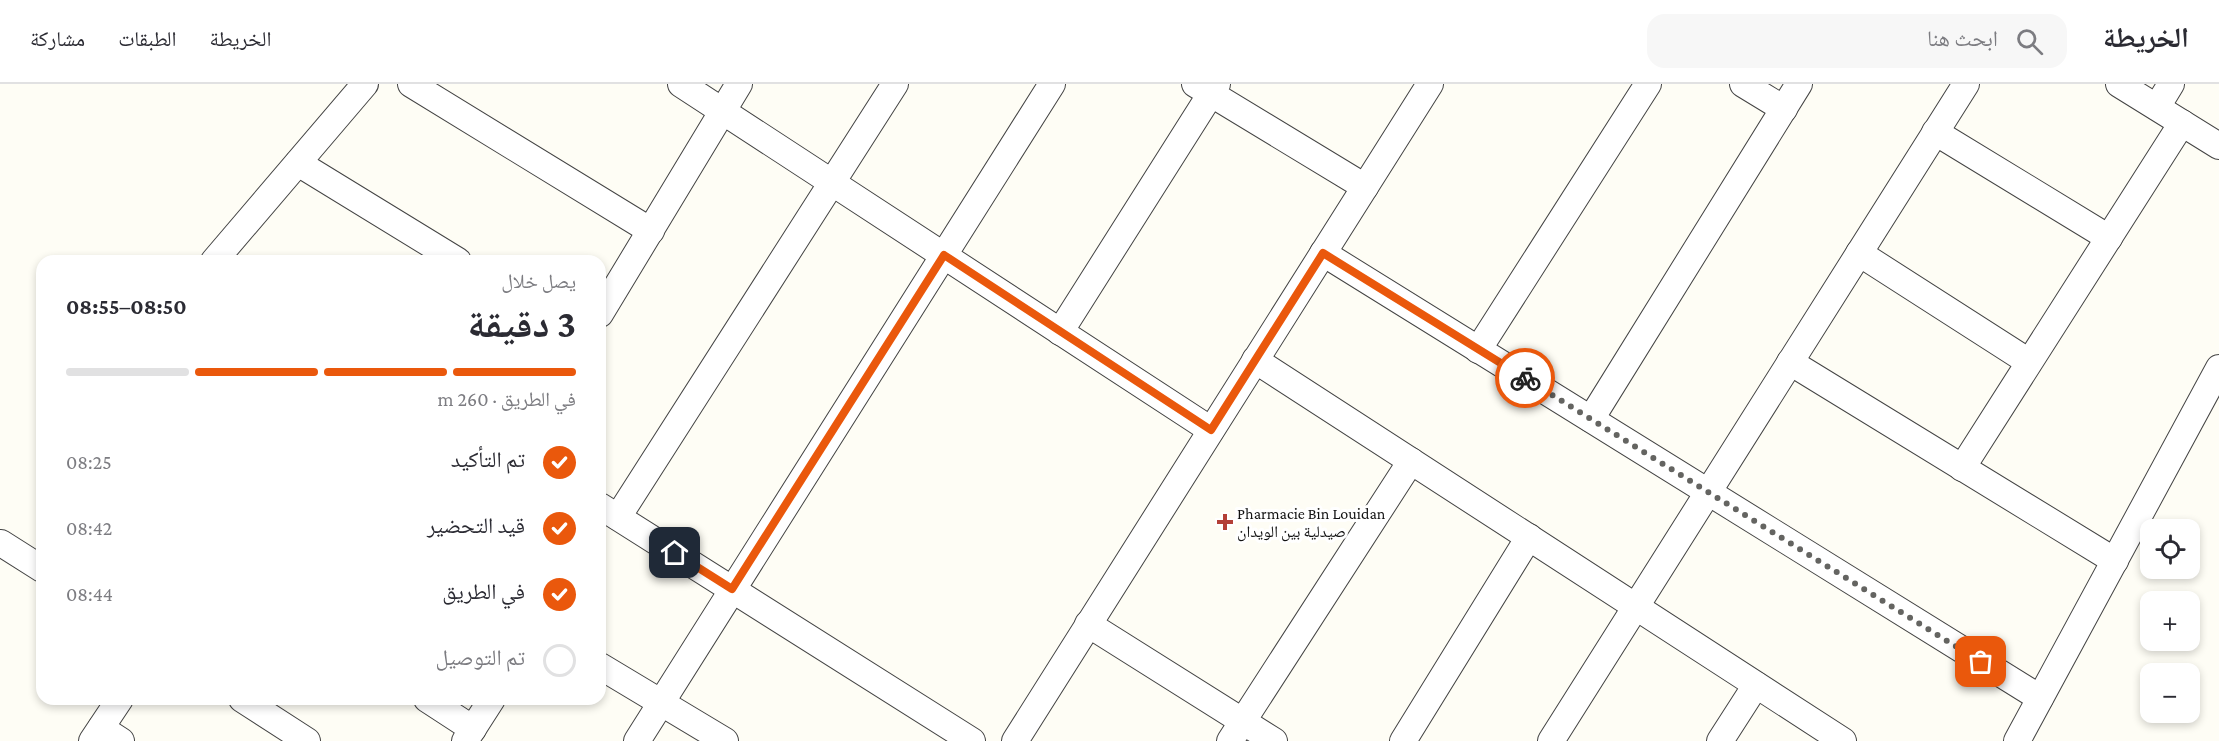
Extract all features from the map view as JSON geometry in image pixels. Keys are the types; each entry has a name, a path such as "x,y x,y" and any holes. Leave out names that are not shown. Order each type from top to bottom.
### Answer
{"street":[{"path":"219,255 366,84"},
{"path":"411,84 651,231"},
{"path":"681,84 1211,430"},
{"path":"606,304 740,84"},
{"path":"895,84 832,183 609,512 972,741"},
{"path":"637,741 1052,84"},
{"path":"1015,741 1430,84"},
{"path":"1478,350 1648,84"},
{"path":"1743,84 1784,109"},
{"path":"1591,419 1799,84"},
{"path":"1551,741 1966,84"},
{"path":"2119,84 2219,146"},
{"path":"2157,107 2171,84"},
{"path":"1060,332 1208,87 1365,187"},
{"path":"1962,468 2182,123"},
{"path":"1935,132 2109,238"},
{"path":"298,163 448,255"},
{"path":"1323,253 2040,698"},
{"path":"1859,253 2029,362"},
{"path":"1255,360 1843,741"},
{"path":"1790,362 2115,561"},
{"path":"2017,741 2219,368"},
{"path":"1237,731 1411,461"},
{"path":"1403,741 1529,537"},
{"path":"1,543 36,565"},
{"path":"1088,624 1237,731 1274,741"},
{"path":"606,670 725,741"},
{"path":"1720,741 1756,685"},
{"path":"105,737 118,705"},
{"path":"251,705 307,741"},
{"path":"434,705 469,735 488,705"}],"way so far":[{"path":"1525,378 1981,662"}],"place":[{"name":"Pharmacie Bin Louidan صيدلية بين الويدان","path":"1225,522"}],"route":[{"path":"675,553 732,589 944,255 1211,430 1323,253 1525,378"}]}
